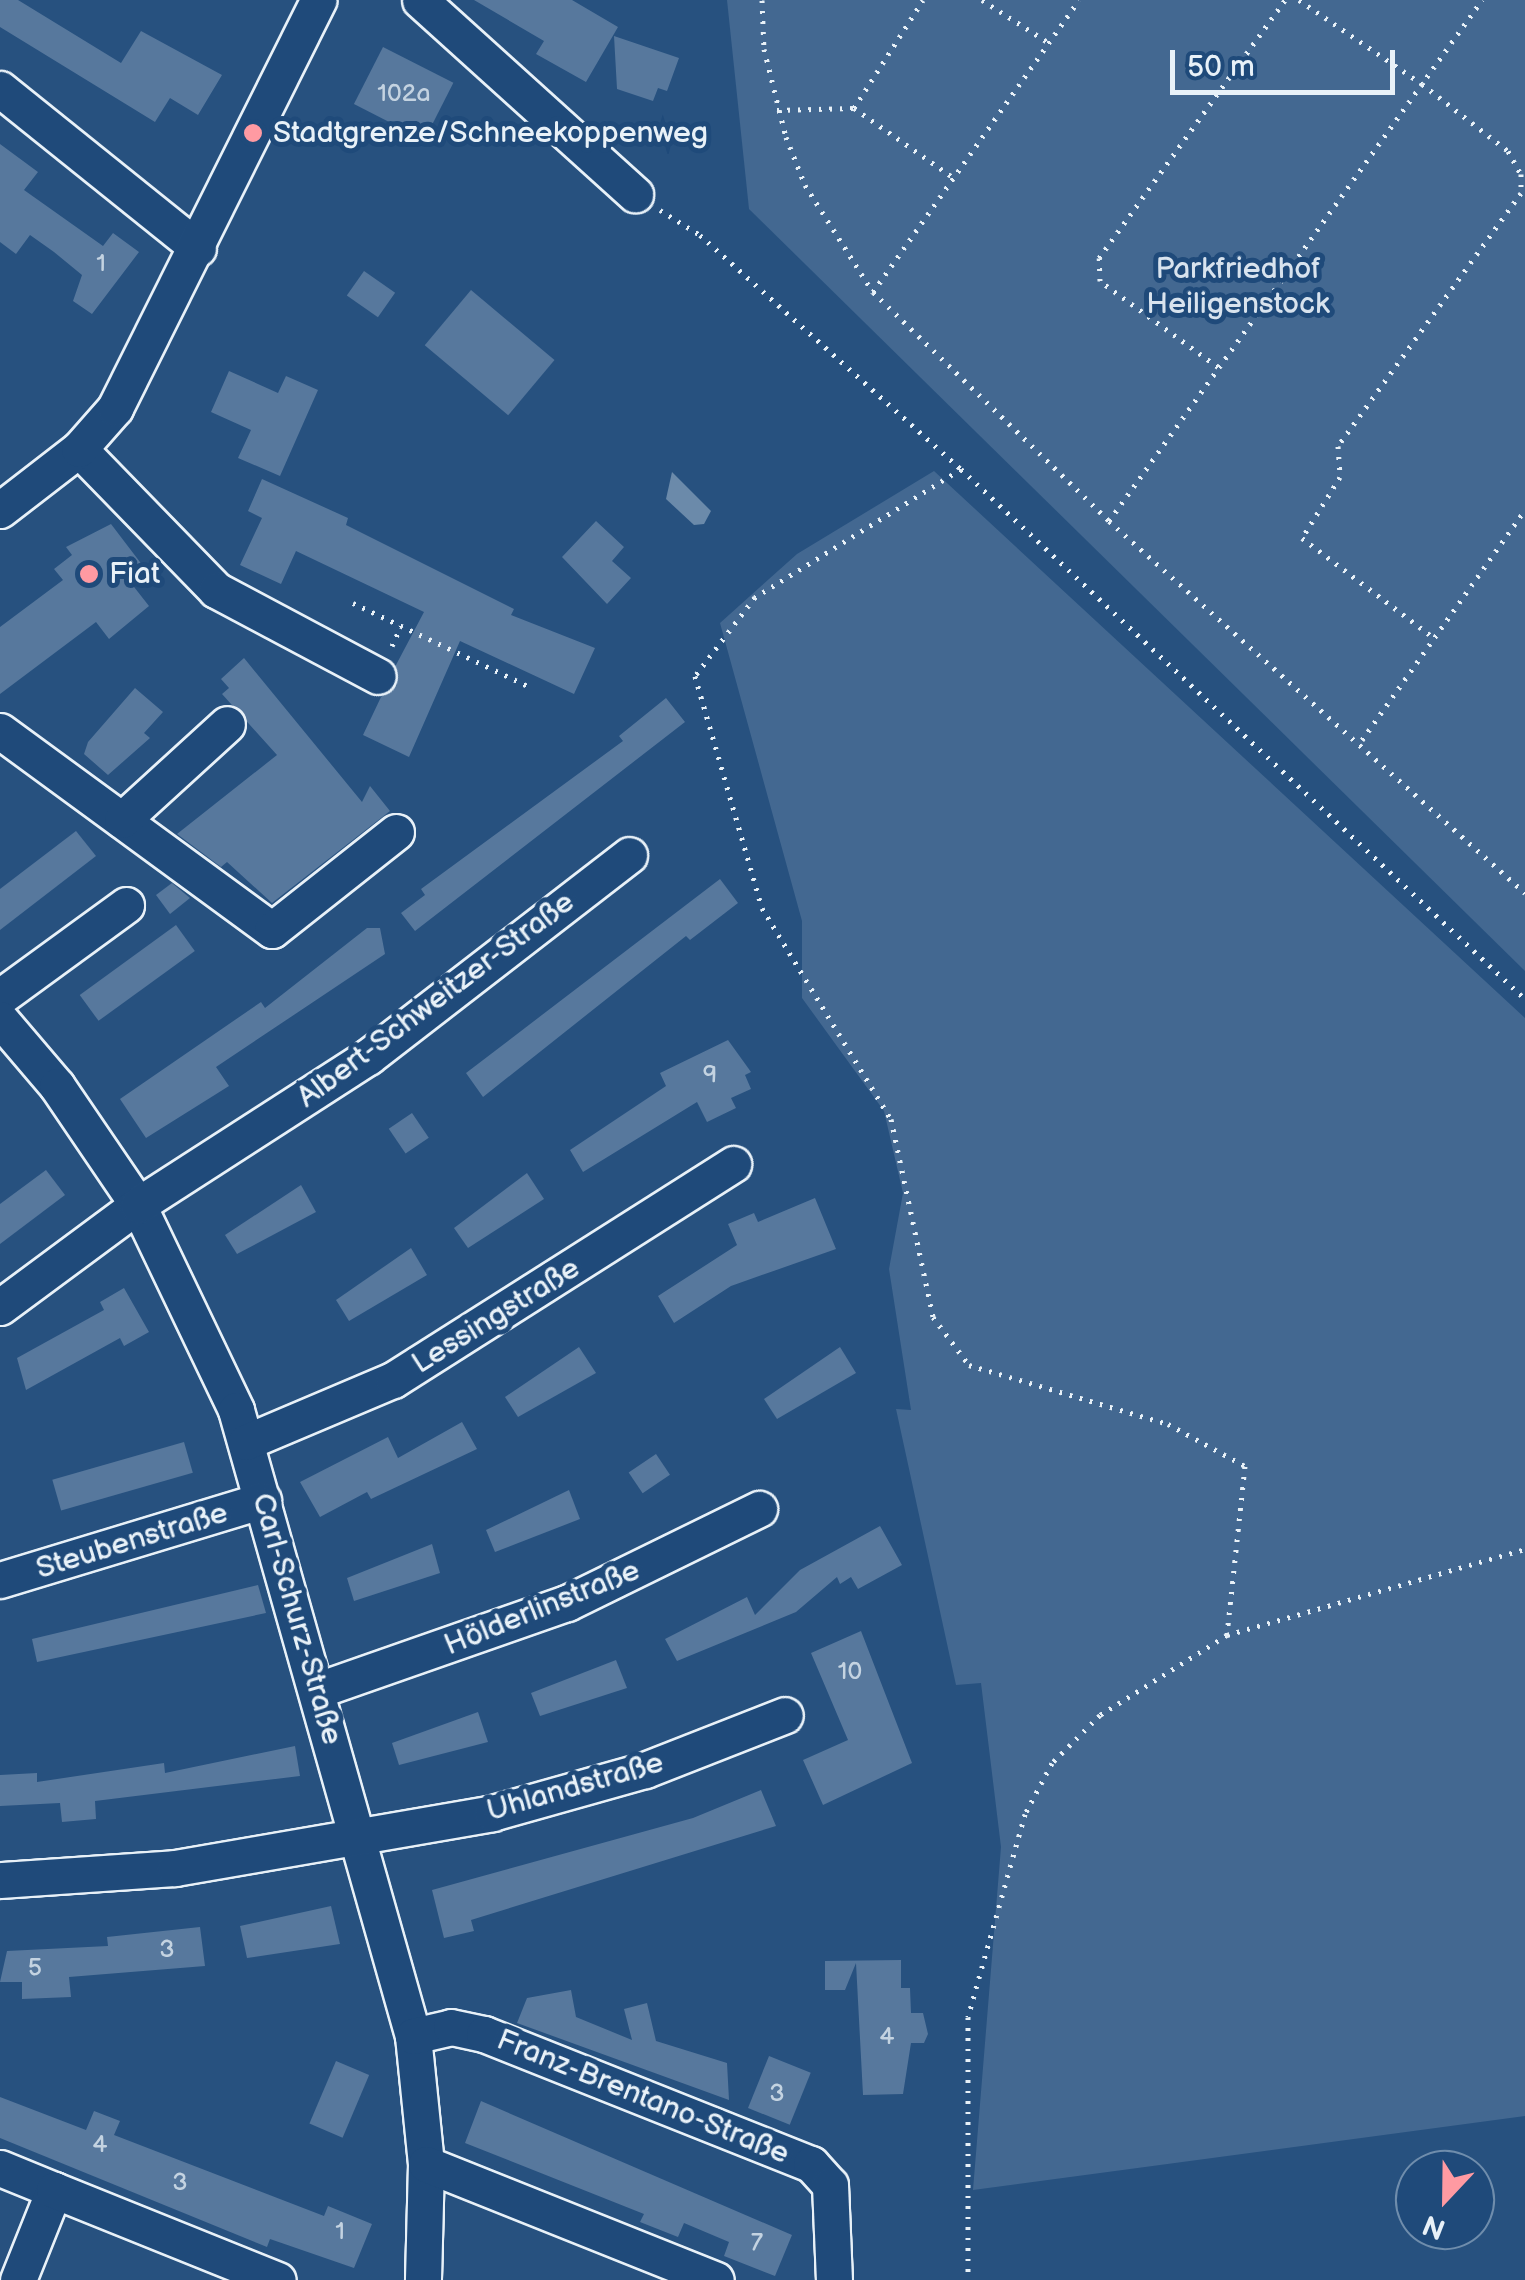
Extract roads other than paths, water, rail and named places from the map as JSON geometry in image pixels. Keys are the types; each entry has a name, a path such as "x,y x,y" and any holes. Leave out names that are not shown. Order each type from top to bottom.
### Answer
{"street":[{"path":"0,510 79,449 115,408 198,248 318,0"},
{"path":"420,0 635,194"},
{"path":"0,89 198,248"},
{"path":"79,449 216,590 378,676"},
{"path":"122,820 227,724"},
{"path":"0,731 272,930 396,832"},
{"name":"Albert-Schweitzer-Straße","path":"0,1307 138,1205 368,1057 628,855"},
{"path":"0,997 126,904"},
{"name":"Carl-Schurz-Straße","path":"0,1019 57,1086 138,1205 208,1341 246,1442 412,2036 426,2164 423,2280"},
{"name":"Lessingstraße","path":"246,1442 410,1370 733,1164"},
{"name":"Steubenstraße","path":"0,1580 263,1500"},
{"name":"Hölderlinstraße","path":"318,1690 567,1603 759,1509"},
{"name":"Uhlandstraße","path":"0,1880 132,1874 359,1839 564,1794 785,1715"},
{"name":"Franz-Brentano-Straße","path":"412,2036 451,2027 484,2034 811,2164 830,2186 834,2280"},
{"path":"426,2164 716,2280"},
{"path":"0,2168 278,2280"},
{"path":"18,2280 54,2190"}],"place":[{"name":"Stadtgrenze/Schneekoppenweg","path":"253,133"},
{"name":"Fiat","path":"89,574"}],"park label":[{"name":"Parkfriedhof Heiligenstock","path":"1238,286"}]}
